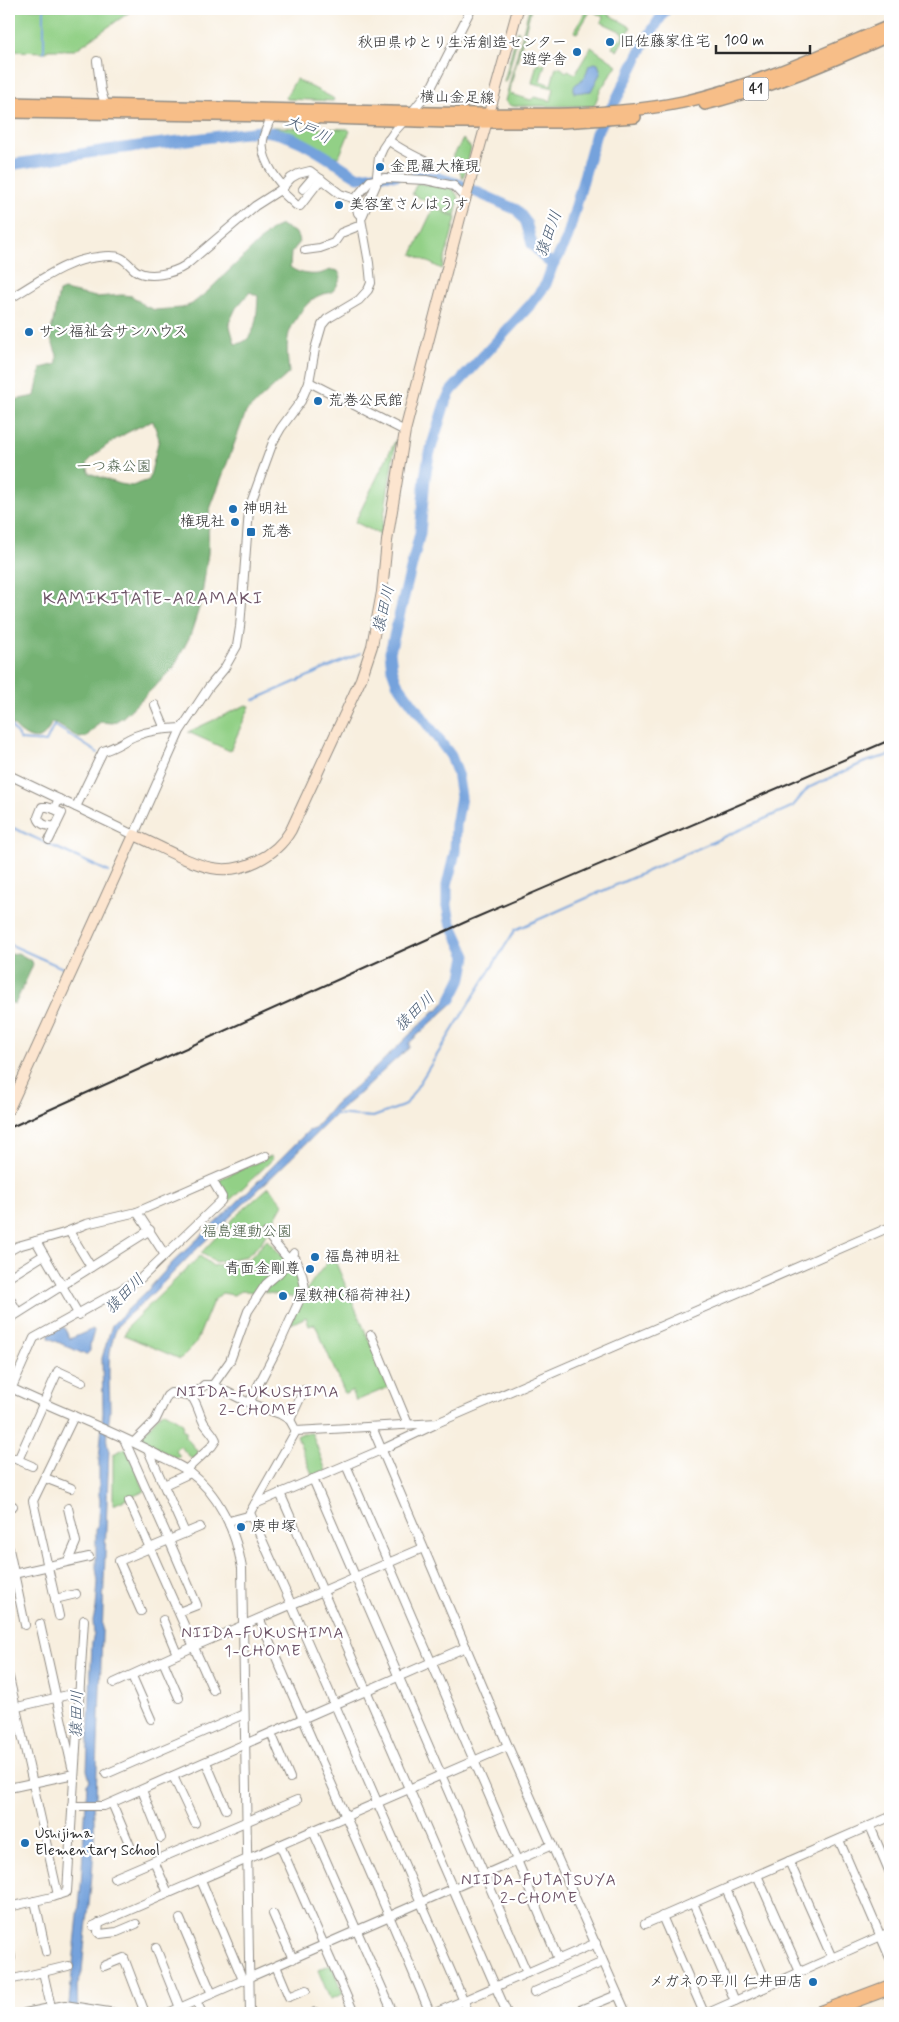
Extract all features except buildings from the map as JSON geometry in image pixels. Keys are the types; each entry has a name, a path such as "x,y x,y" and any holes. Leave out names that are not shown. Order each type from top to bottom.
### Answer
{"highway":[{"path":"823,2013 890,1987"}],"main road":[{"name":"横山金足線","path":"615,116 685,101 754,82 890,26"},
{"name":"横山金足線","path":"9,103 105,104 275,112 489,118 615,116 682,109 766,86 824,64 890,35"},
{"name":"横山金足線","path":"9,112 275,112"}],"street":[{"path":"305,250 320,248 334,243 341,233 362,221 376,185 379,158 388,140 431,88 471,9"},
{"path":"9,775 134,834 212,868 242,867 268,856 287,838 347,710 372,646 382,592 387,541 405,431 518,9"},
{"path":"97,61 101,91 105,104"},
{"path":"275,112 262,141 272,171 282,189 296,205 300,206 318,177"},
{"path":"388,140 431,164"},
{"path":"9,299 75,261 90,258 116,256 135,270 147,274 176,271 186,265 255,206 282,189 289,180 298,174 310,171 340,194 355,199"},
{"path":"303,189 318,177"},
{"path":"355,199 370,181 377,178 442,183 454,186 468,193"},
{"path":"9,1109 181,728 209,686 224,669 237,646 248,510 274,442 281,428 301,401 309,382 322,325 327,319 359,300 368,290 371,283 362,221 355,199"},
{"path":"309,382 405,431"},
{"path":"155,705 165,729"},
{"path":"76,807 102,751 112,749 134,736 154,730 181,728"},
{"path":"54,809 59,799"},
{"path":"49,840 56,826 62,812 47,806 42,808 38,818 42,824 56,826"},
{"path":"9,1251 18,1246 86,1224 137,1212 266,1156"},
{"path":"212,1180 222,1197 221,1201 140,1279 79,1315 34,1338 10,1390 134,1442 188,1472 213,1497 229,1521 239,1550 242,1568 248,1859 246,1979 250,2013"},
{"path":"137,1212 164,1255"},
{"path":"255,1504 890,1227"},
{"path":"9,1319 150,1230"},
{"path":"69,1231 91,1267"},
{"path":"249,1403 278,1347 305,1288 296,1259 266,1232"},
{"path":"36,1241 79,1315"},
{"path":"9,1277 44,1255"},
{"path":"213,1385 230,1361 248,1311 266,1284 279,1273 292,1256"},
{"path":"9,1297 18,1313"},
{"path":"371,1335 408,1424"},
{"path":"18,1460 58,1371 82,1382"},
{"path":"192,1397 204,1385 213,1385 249,1403 280,1414 290,1420 296,1430"},
{"path":"290,1420 304,1390"},
{"path":"134,1442 155,1421 171,1393 192,1397 197,1404 199,1413 216,1440 188,1472 164,1485"},
{"path":"59,1616 33,1501 74,1416"},
{"path":"296,1430 437,1423"},
{"path":"372,1427 508,1746 626,2013"},
{"path":"229,1521 248,1516 296,1430"},
{"path":"120,1437 197,1604 179,1612"},
{"path":"148,1450 185,1533"},
{"path":"9,1456 32,1466"},
{"path":"346,1465 558,1959"},
{"path":"45,1478 71,1488"},
{"path":"313,1479 527,1973"},
{"path":"280,1493 507,2013"},
{"path":"129,1502 195,1646 213,1690"},
{"path":"68,1508 76,1542 68,1561"},
{"path":"250,1513 469,2013"},
{"path":"141,1611 120,1561 200,1527"},
{"path":"114,1683 423,1548"},
{"path":"9,1549 11,1574 25,1625"},
{"path":"11,1574 89,1557"},
{"path":"55,1599 76,1594"},
{"path":"9,1907 67,1892 76,1807 74,1774 84,1620"},
{"path":"162,1620 177,1654"},
{"path":"260,1620 302,1720 390,1916 430,2013"},
{"path":"40,1624 74,1774"},
{"path":"76,1807 98,1808 112,1803 466,1647"},
{"path":"163,1661 179,1698"},
{"path":"132,1676 151,1719"},
{"path":"9,1677 12,1708 33,1783 58,1895"},
{"path":"12,1708 80,1692"},
{"path":"106,1774 244,1714"},
{"path":"271,1733 290,1778"},
{"path":"136,1924 117,1932 100,1934 96,1924 508,1746"},
{"path":"206,1762 226,1809"},
{"path":"9,1788 74,1774"},
{"path":"173,1776 195,1823"},
{"path":"142,1790 161,1838"},
{"path":"114,1878 297,1800"},
{"path":"112,1803 131,1848"},
{"path":"645,1924 890,1817"},
{"path":"870,1826 890,1873"},
{"path":"314,1831 393,2013"},
{"path":"838,1840 890,1958"},
{"path":"280,1845 354,2013"},
{"path":"168,2013 552,1846"},
{"path":"154,1861 168,1893"},
{"path":"788,1861 832,1958"},
{"path":"758,1875 800,1972"},
{"path":"201,1880 246,1979"},
{"path":"726,1889 768,1986"},
{"path":"35,1901 46,1952"},
{"path":"693,1902 735,2001"},
{"path":"273,1914 293,1958"},
{"path":"662,1916 704,2013"},
{"path":"180,1919 212,1994"},
{"path":"708,2013 890,1932"},
{"path":"435,2013 596,1943"},
{"path":"9,1947 11,1958"},
{"path":"156,1948 180,2008"},
{"path":"104,1966 124,1958 145,2013"},
{"path":"534,1992 604,1962"},
{"path":"9,1980 68,1966"},
{"path":"276,1966 289,1997 306,1990"},
{"path":"43,1972 51,2007"},
{"path":"573,2013 618,1995"},
{"path":"196,2001 202,2013"},
{"path":"25,2013 65,2005 115,2013"}],"green space":[{"path":"9,9 134,9 75,50 47,50 47,52 9,51"},
{"path":"529,9 531,9 509,91 511,94 531,100 534,97 551,101 554,88 532,83 537,63 545,64 540,81 551,85 556,67 575,74 591,47 617,65 601,89 594,106 511,106 505,101"},
{"path":"587,9 599,9 631,27 617,51 612,47 617,38 621,40 624,33 601,22 603,17 591,10 577,33 574,32"},
{"path":"517,31 519,31 506,82 504,82"},
{"path":"296,79 333,98 333,101 287,99 286,97"},
{"path":"272,127 348,129 350,131 340,155 337,157"},
{"path":"463,139 471,148 463,179 457,164 450,162"},
{"path":"417,183 453,189 459,198 455,216 412,194"},
{"path":"434,207 456,218 442,269 412,254"},
{"name":"一つ森公園","path":"281,225 296,233 300,242 291,253 290,267 299,272 310,274 335,270 338,271 341,277 332,292 313,299 301,311 291,328 288,338 289,373 246,412 209,512 208,553 201,602 190,636 173,669 123,717 113,723 100,722 86,737 79,738 55,723 51,723 44,736 34,739 29,737 13,725 9,725 9,401 35,396 41,368 57,364 57,355 50,336 59,292 64,290 96,297 132,296 145,306 155,310 182,308 192,304 207,292 272,229","holes":["250,292 258,296 252,333 242,342 235,344 229,323 236,308","153,421 159,439 149,480 132,486 120,484 89,473 87,463 101,450 126,433"]},
{"path":"396,439 381,535 355,522"},
{"path":"246,705 250,706 230,751 188,732"},
{"path":"18,953 32,961 33,965 15,1004 9,1002 9,954"},
{"path":"271,1156 273,1159 229,1201 219,1184 220,1179"},
{"name":"福島運動公園","path":"269,1187 283,1204 261,1243 247,1256 216,1262 201,1253 237,1215"},
{"path":"267,1240 286,1260 256,1293 245,1291 234,1295 222,1293 213,1301 196,1343 180,1359 124,1335 129,1325 200,1256 213,1266 249,1259"},
{"path":"333,1256 389,1387 356,1401 352,1391 345,1394 315,1324 309,1326 306,1317 291,1324 308,1287"},
{"path":"292,1261 295,1263 302,1286 295,1298 264,1292"},
{"path":"162,1412 183,1423 182,1429 187,1433 184,1435 199,1453 193,1460 180,1446 175,1450 180,1456 176,1458 139,1439"},
{"path":"303,1433 312,1433 326,1471 313,1477 297,1436"},
{"path":"126,1448 145,1491 113,1505 113,1454"},
{"path":"331,1964 343,1994 330,1999 318,1970"}],"water":[{"path":"598,64 601,72 591,91 574,93 574,86 585,77 589,65"},
{"path":"461,976 455,1001 409,1043 409,1048 335,1113 145,1301 123,1320 113,1338 109,1369 110,1411 107,1444 109,1448 96,1797 93,1801 93,1865 82,1973 77,1986 78,2013 68,2013 81,1886 87,1783 90,1781 87,1770 92,1642 94,1634 93,1621 98,1582 96,1530 99,1519 100,1500 99,1460 103,1413 102,1358 112,1325 173,1262 232,1207 308,1131 314,1129 335,1104 362,1081 434,1011 438,1010 456,988"},
{"path":"64,1327 70,1339 93,1329 90,1351 86,1355 49,1338 49,1334"}],"waterway":[{"path":"44,9 44,52"},
{"name":"猿田川","path":"451,999 462,977 466,956 450,921 447,906 447,885 455,852 456,825 461,797 457,772 451,756 397,683 392,669 390,652 420,533 429,455 445,403 451,391 532,303 546,284 553,264 567,239 596,133 616,100 645,42 666,9"},
{"name":"大戸川","path":"9,165 107,150 260,131 287,136 299,141 358,177 383,174 397,175"},
{"name":"大戸川","path":"416,176 439,178 456,183 517,210 526,222 532,244 545,259 553,264"},
{"path":"254,700 361,653"},
{"path":"9,727 11,726 21,740 46,742 54,725 98,753"},
{"path":"334,1114 373,1117 407,1103 515,930 789,808 793,806 808,788 865,762 890,755"},
{"path":"9,826 109,872"},
{"path":"9,944 65,969"}],"railway":[{"path":"9,1128 470,920 890,740"}],"place":[{"name":"旧佐藤家住宅","path":"610,42"},
{"name":"秋田県ゆとり生活創造センター 遊学舎","path":"577,52"},
{"name":"金毘羅大権現","path":"380,167"},
{"name":"美容室さんはうす","path":"339,205"},
{"name":"サン福祉会サンハウス","path":"29,332"},
{"name":"荒巻公民館","path":"318,401"},
{"name":"神明社","path":"233,509"},
{"name":"権現社","path":"235,522"},
{"name":"荒巻","path":"251,532"},
{"name":"福島神明社","path":"315,1257"},
{"name":"青面金剛尊","path":"310,1269"},
{"name":"屋敷神(稲荷神社)","path":"283,1296"},
{"name":"庚申塚","path":"241,1527"},
{"name":"Ushijima Elementary School","path":"25,1843"},
{"name":"メガネの平川 仁井田店","path":"813,1982"}],"district":[{"name":"KAMIKITATE-ARAMAKI","path":"153,599"},
{"name":"NIIDA-FUKUSHIMA 2-CHOME","path":"258,1401"},
{"name":"NIIDA-FUKUSHIMA 1-CHOME","path":"263,1642"},
{"name":"NIIDA-FUTATSUYA 2-CHOME","path":"539,1889"}]}
